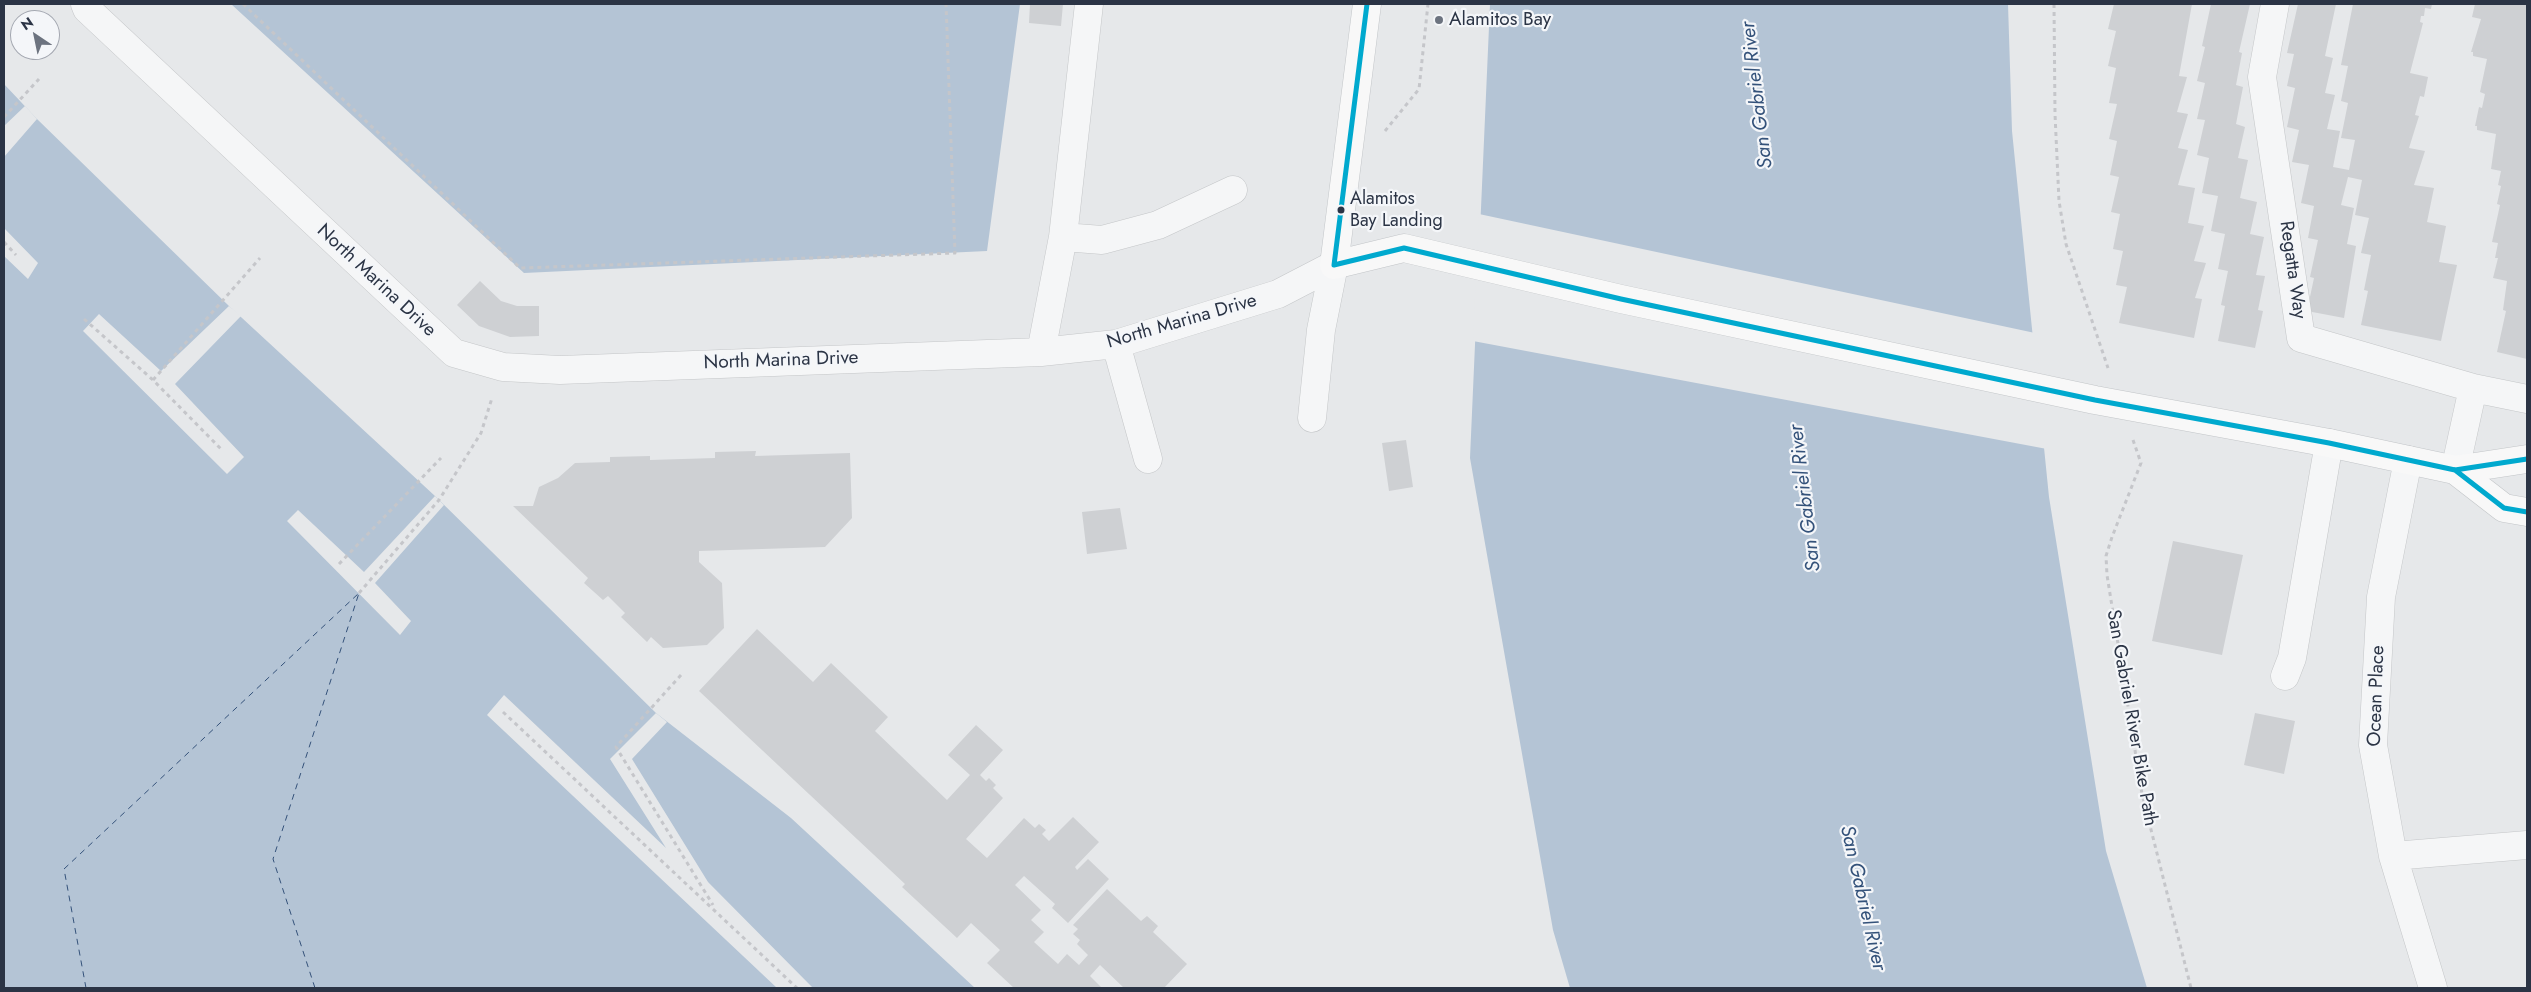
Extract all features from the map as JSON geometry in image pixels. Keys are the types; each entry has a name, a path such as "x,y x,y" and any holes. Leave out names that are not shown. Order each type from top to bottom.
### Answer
{"main road":[{"path":"1367,4 1334,265 1404,248 1631,301 2094,400 2329,443 2455,470 2527,459"},
{"path":"2455,470 2504,508 2527,512"}],"street":[{"path":"1041,352 1063,237 1089,4"},
{"name":"Regatta Way","path":"2275,4 2262,77 2302,338 2473,388"},
{"name":"North Marina Drive","path":"80,5 454,353 503,367 560,370 1041,352 1116,344 1278,294 1334,265"},
{"path":"1063,237 1102,240 1158,225 1233,190"},
{"path":"1312,418 1321,330 1334,265"},
{"path":"1116,344 1148,459"},
{"path":"2455,470 2473,388 2527,399"},
{"path":"2285,676 2292,658 2329,443"},
{"name":"Ocean Place","path":"2408,460 2381,597 2373,745 2393,856 2433,988"},
{"path":"2393,856 2527,845"}],"path":[{"path":"243,4 520,268 955,252 946,4"},
{"path":"1384,132 1420,90 1428,4"},
{"path":"2054,4 2055,114 2059,201 2066,244 2107,366"},
{"path":"4,117 39,79"},
{"path":"4,242 16,255"},
{"path":"152,380 260,258"},
{"path":"84,319 152,380 223,451"},
{"path":"359,593 439,500 481,434 503,367"},
{"name":"San Gabriel River Bike Path","path":"2136,451 2141,463 2106,556 2107,575 2142,794 2191,988"},
{"path":"339,564 441,458"},
{"path":"681,675 616,747 716,910"},
{"path":"504,712 797,988"}],"water":[{"path":"231,4 1020,4 987,251 524,273"},
{"name":"San Gabriel River","path":"1490,4 2008,4 2012,131 2049,497 2106,851 2147,988 1570,988 1553,930 1470,458"},
{"path":"4,84 37,119 229,306 435,496 656,713 791,818 975,988 4,988"}],"pier":[{"path":"25,106 37,119 4,157 4,126"},
{"path":"1479,214 2035,333 2047,449 1473,341"},
{"path":"4,228 38,263 28,279 4,256"},
{"path":"229,306 241,316 175,384 244,457 227,474 83,331 99,314 161,371"},
{"path":"435,496 444,505 375,583 411,621 400,635 287,521 298,510 364,572"},
{"path":"504,695 666,848 610,759 656,713 667,722 632,759 708,882 813,988 777,988 487,715"}],"building":[{"path":"1030,4 1063,4 1061,26 1029,23"},
{"path":"2114,4 2192,4 2179,76 2187,77 2177,112 2188,114 2178,148 2188,150 2178,185 2195,188 2188,223 2204,226 2194,261 2206,263 2195,298 2202,299 2194,338 2119,323 2127,287 2116,285 2123,251 2113,249 2120,214 2111,212 2119,177 2110,175 2117,141 2109,139 2117,104 2109,103 2116,68 2108,66 2116,31 2108,29"},
{"path":"2211,4 2250,4 2239,52 2242,53 2236,85 2243,87 2236,124 2245,127 2238,158 2248,160 2240,198 2257,202 2250,234 2264,237 2256,275 2265,276 2258,310 2263,311 2255,348 2218,341 2225,306 2221,305 2228,271 2218,269 2225,234 2211,231 2218,196 2202,193 2209,158 2197,155 2205,120 2197,119 2205,83 2197,81 2205,47 2202,46"},
{"path":"2298,4 2336,4 2325,56 2333,58 2325,93 2335,95 2327,129 2340,131 2333,167 2349,170 2355,140 2341,138 2348,103 2341,101 2348,66 2341,65 2353,4 2432,4 2431,9 2425,8 2424,16 2421,16 2420,22 2423,23 2410,73 2428,77 2424,97 2420,96 2415,115 2419,116 2409,148 2425,151 2414,185 2434,188 2427,222 2446,226 2439,262 2457,265 2441,341 2361,325 2368,291 2364,290 2371,255 2361,253 2369,218 2355,215 2362,180 2348,177 2341,205 2354,208 2347,244 2356,246 2344,318 2307,311 2314,278 2310,277 2318,240 2308,238 2314,206 2301,203 2309,165 2292,162 2299,130 2287,127 2295,88 2287,86 2294,54 2287,53"},
{"path":"2475,4 2527,4 2527,359 2497,352 2506,311 2503,310 2507,281 2493,278 2498,258 2495,258 2498,243 2492,242 2500,205 2497,204 2501,186 2498,185 2501,171 2491,169 2496,134 2477,130 2477,126 2475,126 2479,107 2482,108 2485,94 2480,92 2487,59 2473,56 2473,52 2471,52 2481,19 2472,17"},
{"path":"480,281 501,301 517,306 539,306 539,336 510,337 479,326 457,305"},
{"path":"1406,440 1413,487 1389,491 1382,443"},
{"path":"756,451 755,456 850,453 852,518 825,547 699,551 699,562 722,583 724,628 707,645 663,648 651,637 647,642 621,617 625,613 608,596 603,600 584,583 588,578 513,506 533,506 539,487 558,478 575,463 610,462 610,457 650,456 650,460 715,458 715,452"},
{"path":"1120,508 1127,549 1087,554 1082,512"},
{"path":"2173,541 2243,555 2222,655 2152,641"},
{"path":"757,629 813,682 831,663 888,717 875,731 947,800 970,775 948,755 976,725 1003,750 980,775 986,781 989,778 996,785 993,788 1003,798 966,839 987,858 1024,818 1035,828 1039,824 1046,830 1042,834 1049,841 1073,817 1099,842 1075,867 1077,870 1088,859 1109,879 1068,923 1052,908 1055,904 1024,876 1015,885 1041,910 1031,920 1044,932 1034,942 1058,964 1067,954 1079,965 1088,955 1077,944 1080,940 1073,934 1078,929 1073,925 1107,889 1141,921 1147,916 1158,926 1153,932 1187,964 1164,988 1124,988 1100,965 1090,976 1102,988 1014,988 987,963 1000,950 971,923 957,938 902,887 905,884 699,691"},
{"path":"2255,713 2295,721 2284,774 2244,765"}],"ferry route":[{"path":"86,988 64,869 359,593"},
{"path":"315,988 273,859 359,593"}],"transit line":[{"path":"1367,4 1334,265 1404,248 1621,299 2095,400 2329,443 2455,470 2527,459"},
{"path":"2455,470 2504,508 2527,512"}],"place":[{"name":"Alamitos Bay","path":"1439,20"},
{"name":"Alamitos Bay Landing","path":"1341,210"}]}
